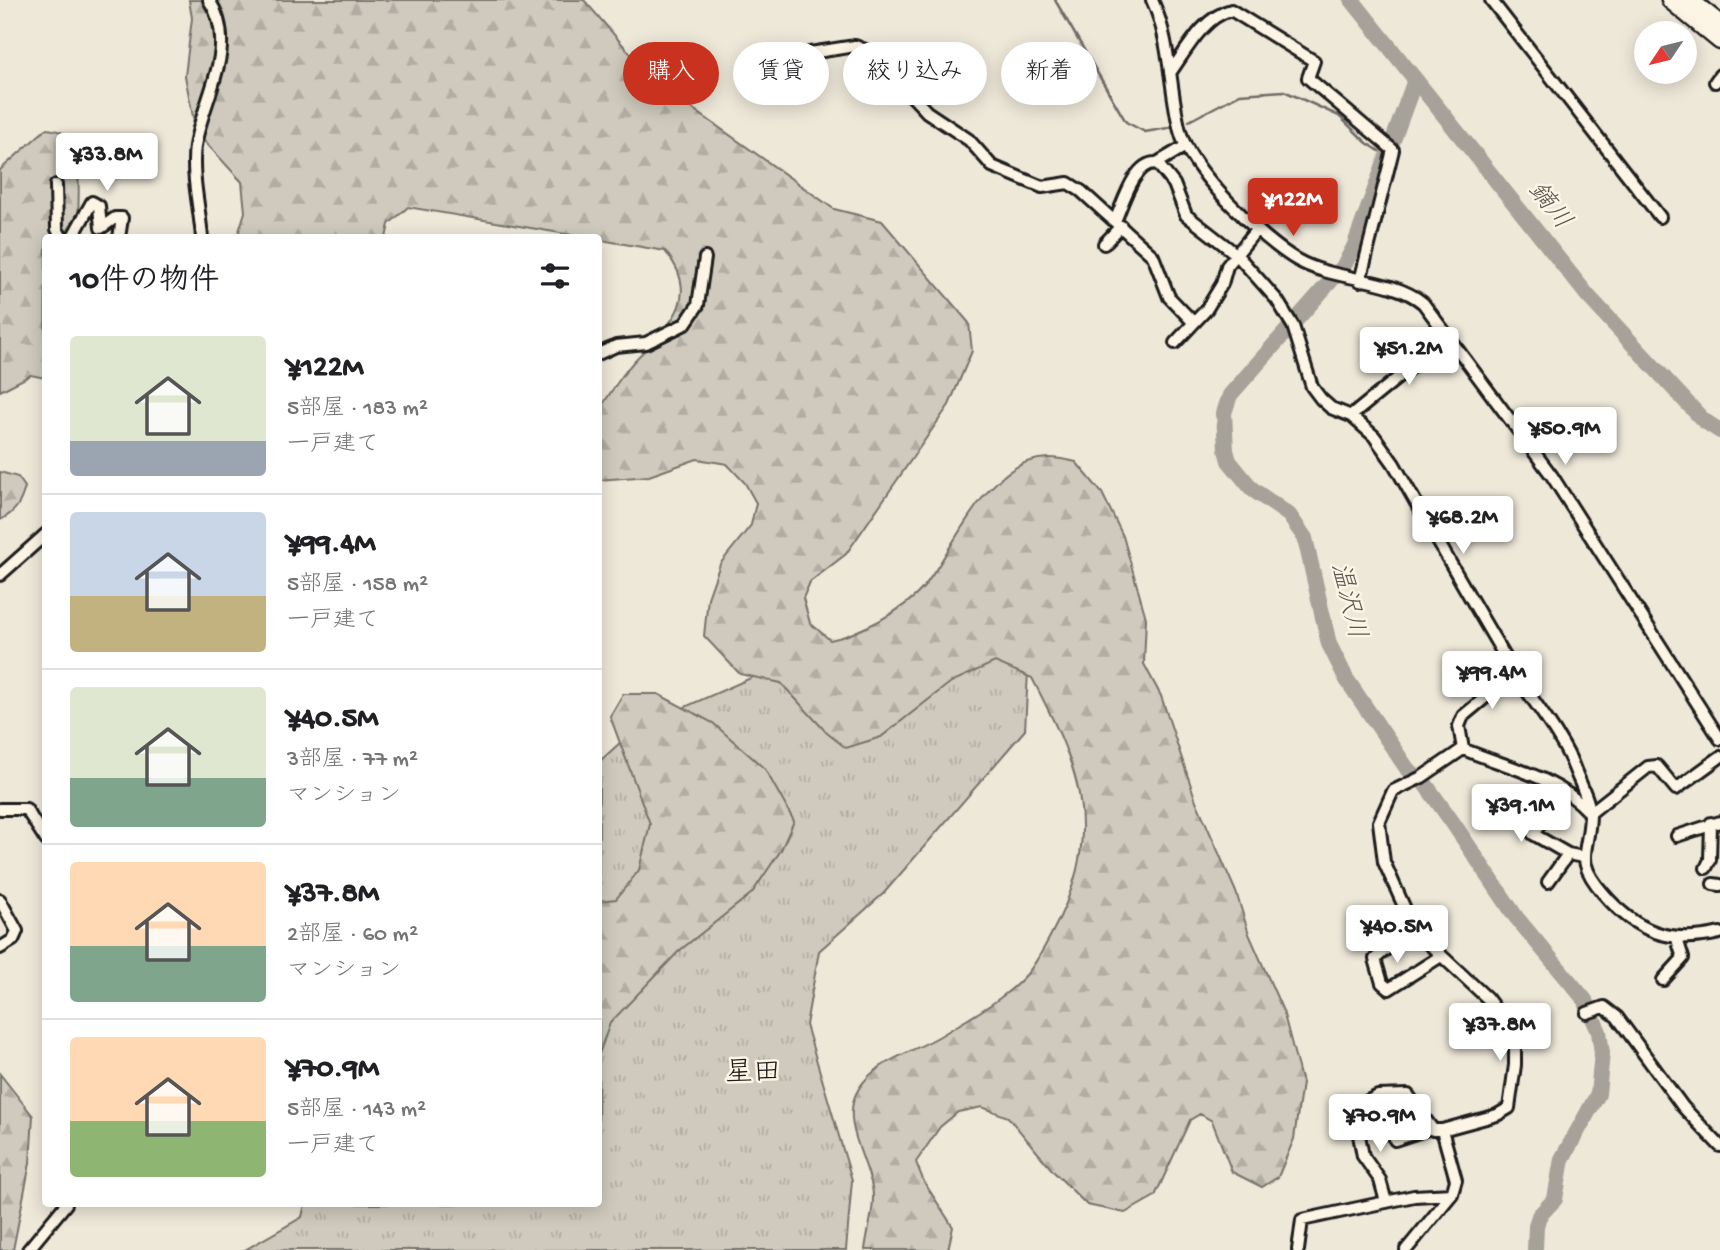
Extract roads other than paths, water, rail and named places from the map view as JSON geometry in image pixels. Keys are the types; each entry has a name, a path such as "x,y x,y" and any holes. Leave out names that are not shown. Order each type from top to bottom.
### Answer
{"highway":[{"path":"1670,0 1720,41"},
{"path":"1690,0 1720,24"}],"street":[{"path":"202,234 195,144 214,85 221,46 218,13 209,0"},
{"path":"1152,0 1165,40 1184,147 1201,172 1277,246 1314,268 1415,297 1449,336 1552,476 1720,739"},
{"path":"1491,0 1660,217"},
{"path":"1170,73 1206,26 1223,12 1231,10 1314,61 1308,78 1394,150 1360,281"},
{"path":"829,50 855,46 885,58 895,78 927,111 969,141 992,166 1042,187 1068,183 1153,256 1169,297 1194,323"},
{"path":"1104,244 1118,224 1136,177 1144,166 1157,163 1184,147"},
{"path":"1157,163 1174,184 1186,215 1236,254 1277,300 1293,326 1312,387 1331,408 1351,416 1374,436 1394,464 1515,673 1573,765 1590,813 1583,857 1586,869 1601,891 1630,921 1677,939 1720,933"},
{"path":"56,185 57,229 60,234"},
{"path":"74,234 92,202 99,206 101,228 115,218 122,218 120,234"},
{"path":"1175,343 1217,292 1227,266 1257,229"},
{"path":"602,352 616,346 646,343 685,324 698,305 705,258"},
{"path":"1351,416 1449,336"},
{"path":"0,575 42,538"},
{"path":"1463,749 1460,726 1463,716 1515,673"},
{"path":"1395,1140 1497,1115 1509,1108 1516,1065 1515,1047 1500,1012 1423,942 1412,926 1384,862 1379,822 1393,791 1418,779 1463,749"},
{"path":"1463,749 1498,764 1530,772 1590,813"},
{"path":"1590,813 1648,767 1657,766 1676,789 1720,757"},
{"path":"1559,790 1553,806 1534,834 1568,854 1583,857"},
{"path":"0,809 26,809 42,834"},
{"path":"1676,836 1716,822 1710,860 1706,868"},
{"path":"1548,882 1568,854"},
{"path":"0,900 17,931 13,940 0,948"},
{"path":"1412,926 1375,959 1382,983 1389,989 1441,956"},
{"path":"1663,980 1683,958 1677,939"},
{"path":"1591,1010 1604,1007 1617,1017 1683,1107 1720,1146"},
{"path":"1386,1202 1380,1180 1363,1156 1352,1110 1378,1096 1409,1095 1437,1129 1456,1180 1452,1194 1406,1250"},
{"path":"1298,1250 1303,1220 1414,1196 1452,1194"},
{"path":"28,1250 64,1207"}],"waterway":[{"path":"1055,0 1126,122 1145,132 1174,127"},
{"name":"鏑川","path":"1352,0 1588,296 1703,420 1720,431"},
{"name":"温沢川","path":"1415,80 1354,247 1343,267 1230,395 1224,413 1226,450 1229,461 1252,489 1289,515 1305,538 1329,644 1347,680 1408,770 1423,781 1453,823 1516,917 1585,1000 1599,1032 1602,1053 1598,1094 1562,1159 1555,1199 1539,1216 1536,1226 1535,1250"},
{"path":"1189,121 1240,94 1284,91 1339,116 1367,143 1387,156"}],"district":[{"name":"星田","path":"753,1074"}]}
